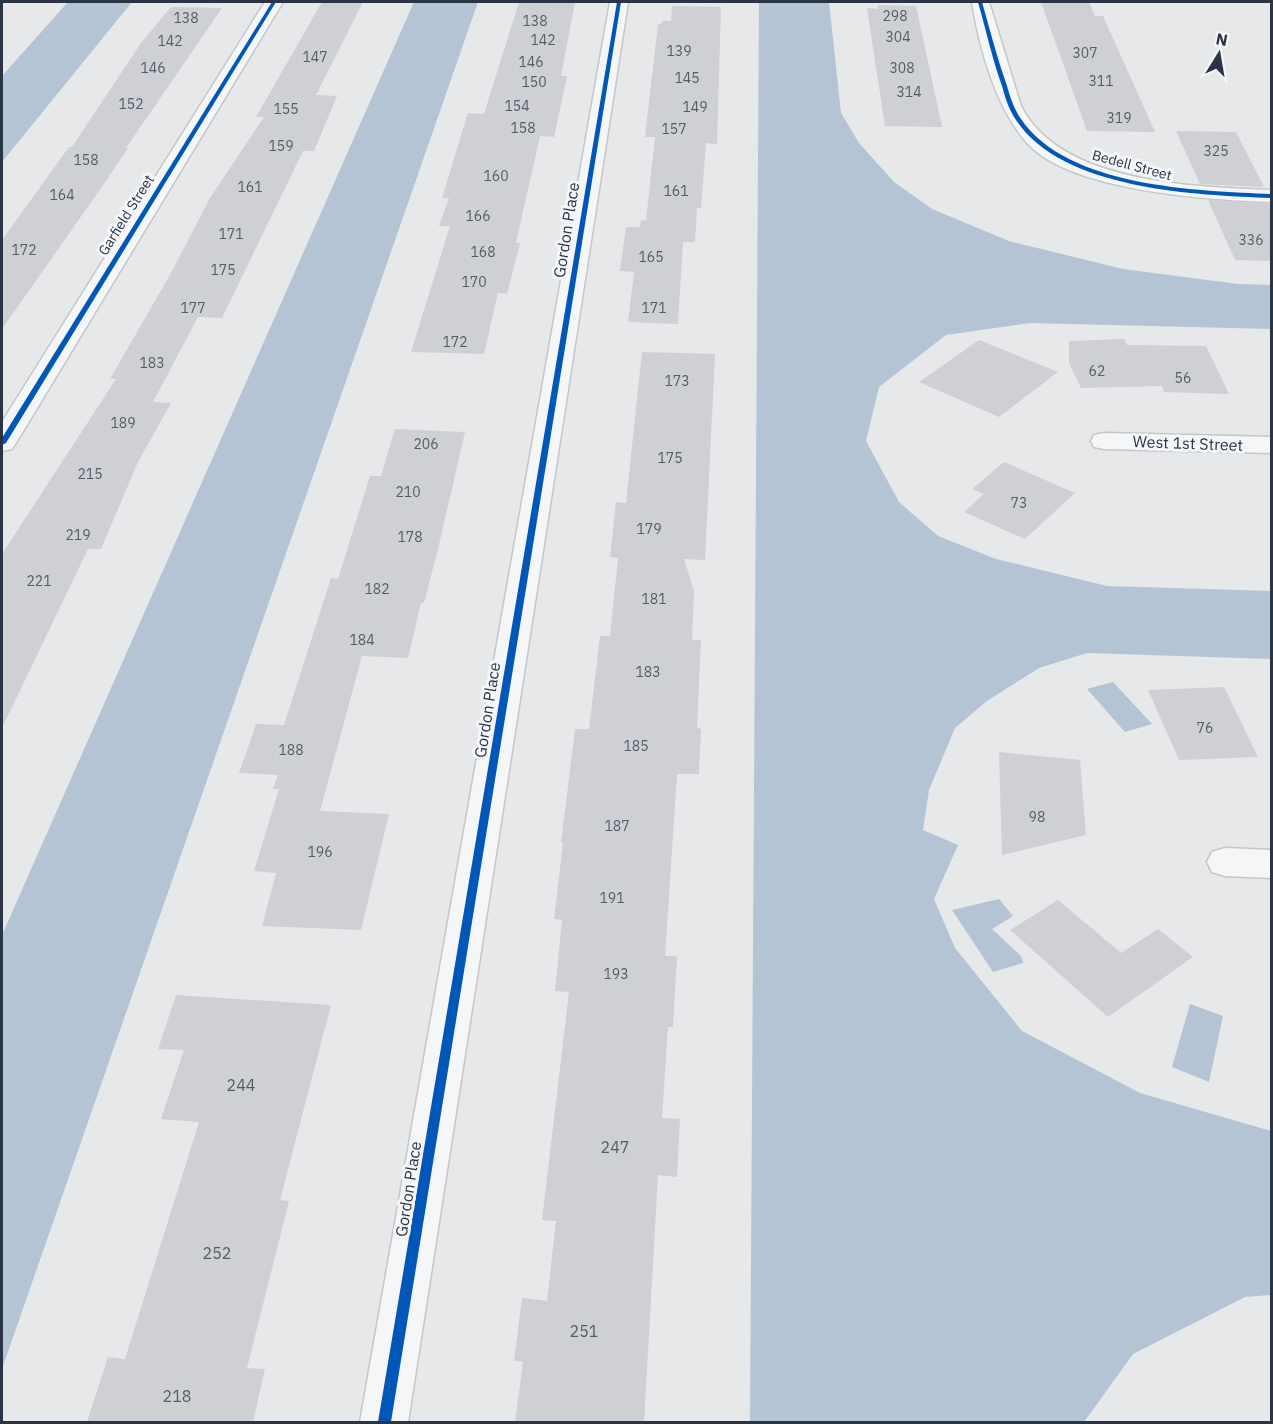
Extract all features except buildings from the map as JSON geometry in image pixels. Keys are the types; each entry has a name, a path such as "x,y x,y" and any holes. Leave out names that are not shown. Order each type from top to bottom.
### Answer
{"street":[{"name":"Garfield Street","path":"2,443 274,2"},
{"name":"Gordon Place","path":"384,1422 619,2"},
{"name":"Bedell Street","path":"980,2 1009,99 1019,120 1046,148 1096,172 1138,183 1183,192 1272,196"},
{"name":"West 1st Street","path":"1104,441 1272,446"},
{"path":"1225,862 1272,864"}],"water":[{"path":"68,2 132,2 2,162 2,76"},
{"path":"414,2 478,2 2,1369 2,935"},
{"path":"759,2 829,2 841,113 859,143 894,182 932,209 1009,241 1123,269 1238,284 1271,285 1271,329 1030,323 946,335 879,387 866,441 899,502 938,536 996,559 1107,586 1271,591 1271,659 1087,653 1039,668 987,701 955,728 929,790 923,830 958,845 934,899 955,948 1022,1031 1140,1093 1271,1131 1271,1295 1245,1297 1133,1354 1084,1422 750,1422"},
{"path":"1113,682 1152,724 1125,732 1087,689"},
{"path":"999,899 1013,916 992,929 1021,956 1023,963 993,972 952,910"},
{"path":"1190,1004 1223,1016 1209,1082 1172,1067"}],"cycle path":[{"path":"2,443 274,2"},
{"path":"384,1422 619,2"},
{"path":"980,2 1001,77 1018,119 1037,141 1064,159 1097,172 1133,182 1209,193 1272,196"}]}
